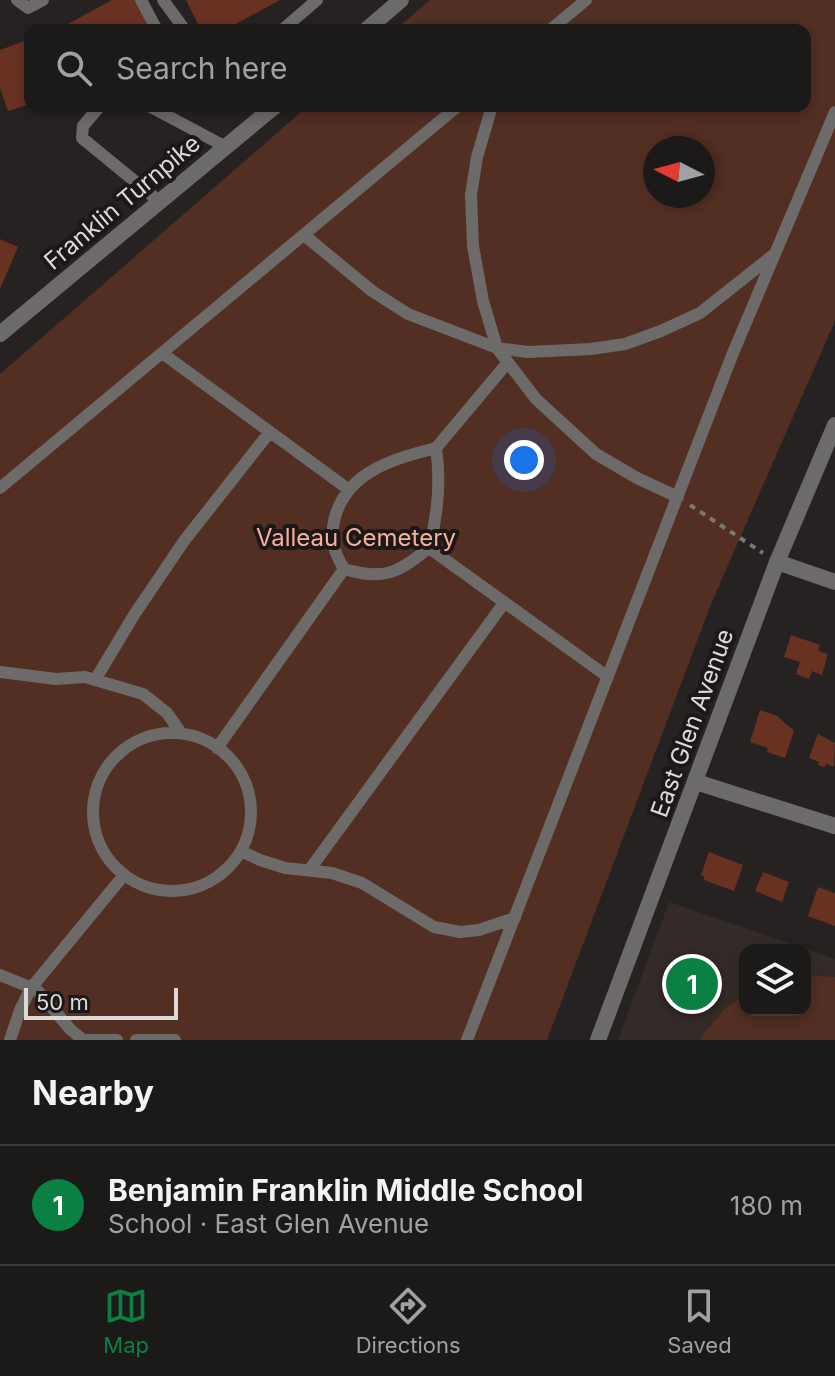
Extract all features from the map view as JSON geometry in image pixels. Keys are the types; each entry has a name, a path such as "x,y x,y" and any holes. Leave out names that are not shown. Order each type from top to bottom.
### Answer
{"street":[{"path":"373,24 401,0"},
{"name":"Franklin Turnpike","path":"0,334 226,147 262,112"},
{"name":"East Glen Avenue","path":"598,1040 777,562 835,425"},
{"path":"777,562 835,582"},
{"path":"696,782 835,826"}],"lane":[{"path":"17,0 28,8 43,0"},
{"path":"141,0 154,24"},
{"path":"163,0 181,24"},
{"path":"289,24 317,0"},
{"path":"557,24 586,0"},
{"path":"95,112 83,126 82,138 160,202"},
{"path":"160,112 226,147"},
{"path":"0,488 451,112"},
{"path":"490,112 477,157 471,195 476,260 483,301 497,348 536,399 596,454 678,497"},
{"path":"467,1040 733,353 835,112"},
{"path":"304,235 372,291 408,314 497,348 528,352 625,344 661,331 700,313 775,254"},
{"path":"162,353 348,489"},
{"path":"436,448 439,499 429,548 391,573 364,575 344,569 333,549 333,529 337,510 348,489 374,469 436,448 508,362"},
{"path":"95,680 184,541 269,433"},
{"path":"429,548 608,677"},
{"path":"217,748 344,569"},
{"path":"310,869 504,603"},
{"path":"0,672 56,679 85,677 143,694 167,713 181,733"},
{"path":"162,733 181,733 203,739 227,754 239,769 250,800 249,830 241,851 227,869 204,884 169,891 140,885 112,864 99,843 93,819 95,792 107,765 132,743 162,733"},
{"path":"241,851 285,868 332,873 362,883 434,927 460,932 479,930 515,918"},
{"path":"10,1040 31,988 124,875"},
{"path":"0,975 37,990 83,1040 117,1040"},
{"path":"136,1040 175,1040"}],"path":[{"path":"678,497 777,562"}],"shaded area":[{"path":"669,902 791,944 739,944 739,1016 811,1016 811,951 835,959 835,1040 618,1040"}],"green space":[{"name":"Valleau Cemetery","path":"430,0 835,0 835,321 711,604 547,1040 0,1040 0,374 301,112 811,112 811,24 402,24"},
{"path":"811,977 835,977 835,1040 699,1040 727,1006 739,999 739,1016 811,1016"}],"building":[{"path":"112,0 135,0 149,24 68,24"},
{"path":"186,0 280,0 236,24 198,24"},
{"path":"24,41 24,106 8,111 0,88 0,50"},
{"path":"0,239 18,247 0,289"},
{"path":"791,635 820,645 818,651 828,654 822,675 812,671 809,679 796,674 800,662 784,657"},
{"path":"760,710 777,716 794,731 785,758 750,742"},
{"path":"818,734 835,743 834,767 818,765 819,762 809,758"},
{"path":"709,852 743,865 734,891 704,880 701,875"},
{"path":"763,872 789,882 782,902 755,891"},
{"path":"818,887 835,893 835,926 808,916"}],"place":[{"name":"Benjamin Franklin Middle School","path":"692,984"}]}
